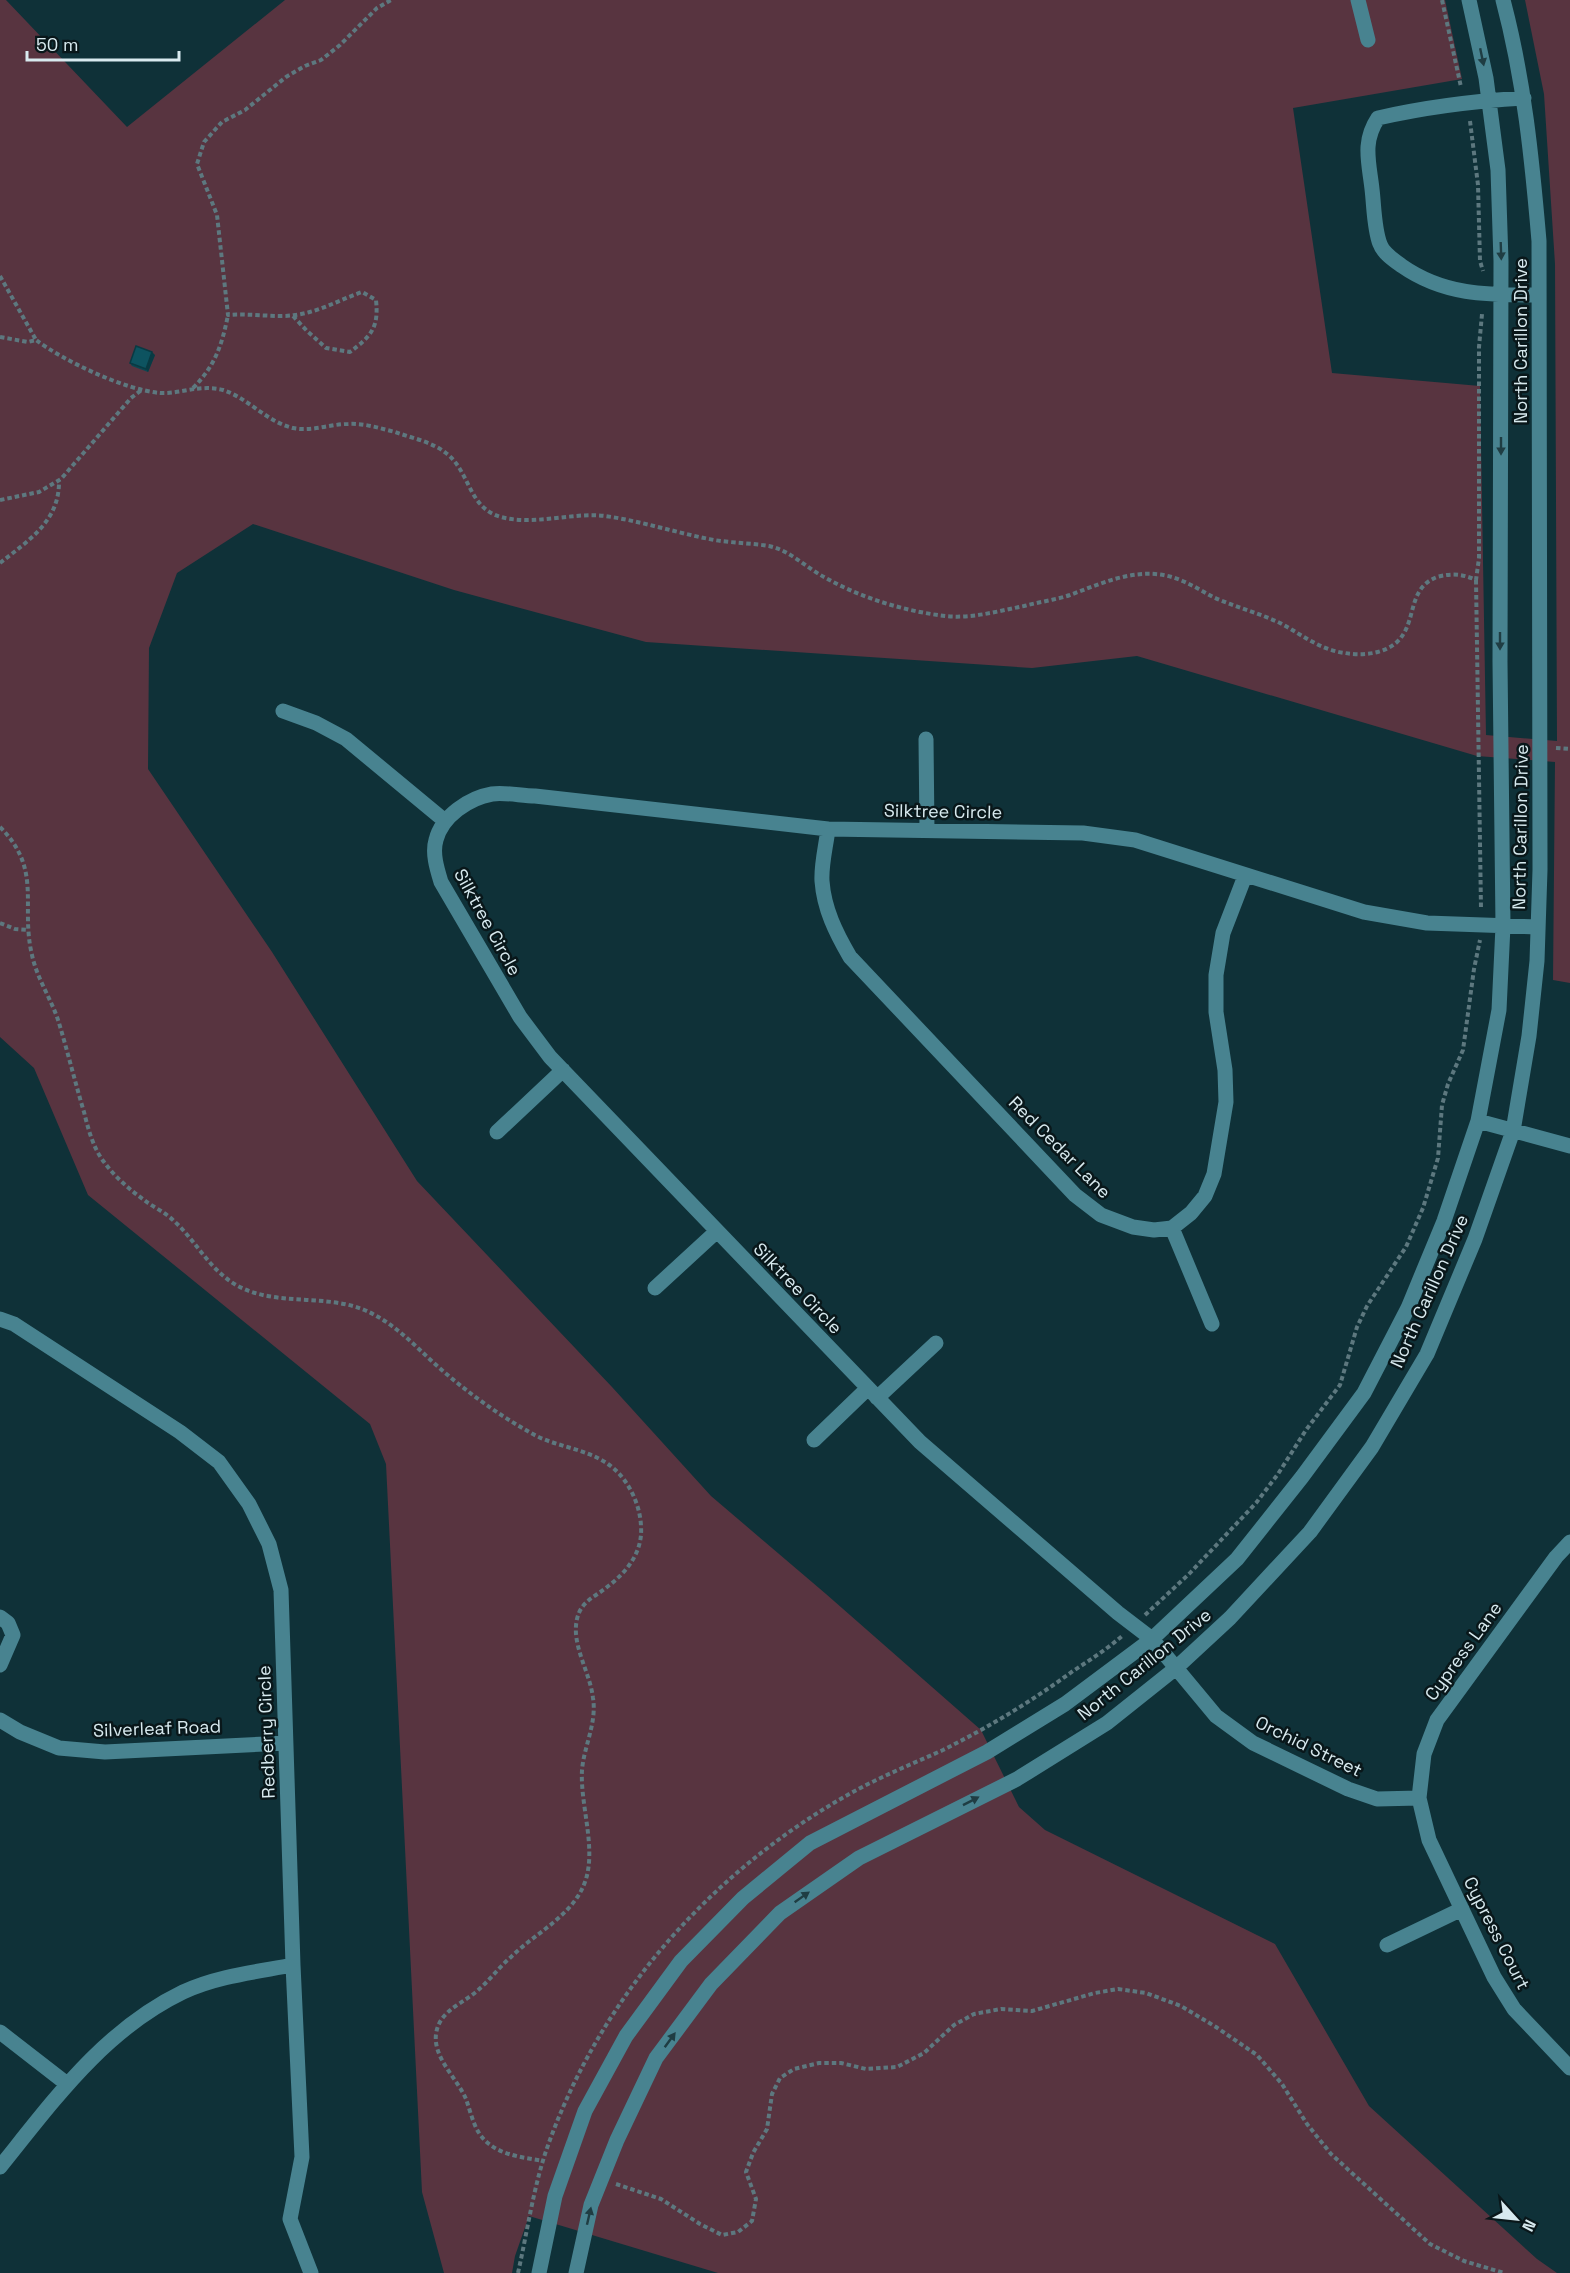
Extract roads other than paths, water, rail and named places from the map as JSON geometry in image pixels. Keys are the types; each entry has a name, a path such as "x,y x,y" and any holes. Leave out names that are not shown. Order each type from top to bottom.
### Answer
{"street":[{"path":"1358,0 1368,40"},
{"name":"North Carillon Drive","path":"539,2273 555,2196 585,2111 626,2036 689,1953 742,1898 810,1843 987,1752 1065,1704 1152,1639 1237,1559 1364,1393 1408,1308 1444,1221 1478,1121 1499,1010 1503,926 1500,673 1501,295 1498,170 1489,100 1469,0"},
{"name":"North Carillon Drive","path":"576,2273 591,2205 617,2140 656,2058 711,1984 780,1912 858,1858 1017,1779 1107,1723 1176,1668 1230,1618 1310,1532 1372,1447 1427,1354 1476,1239 1514,1131 1529,1036 1537,961 1538,927 1541,716 1539,241 1524,98 1516,48 1503,0"},
{"path":"1524,98 1489,100 1401,112 1378,118 1369,132 1368,155 1380,245 1393,260 1414,275 1437,286 1479,294 1539,295"},
{"path":"283,711 316,723 346,739 445,821"},
{"path":"926,740 927,830"},
{"name":"Silktree Circle","path":"1152,1639 1118,1613 929,1450 563,1070 520,1017 441,882 435,859 435,840 445,821 455,811 472,801 493,794 535,796 828,829 1083,832 1135,840 1364,912 1427,923 1538,927"},
{"name":"Red Cedar Lane","path":"828,829 822,879 826,908 837,935 850,957 1075,1195 1101,1215 1133,1227 1154,1230 1172,1228"},
{"path":"1212,1324 1172,1228 1191,1213 1205,1196 1214,1174 1226,1102 1226,1070 1216,1012 1216,975 1223,933 1245,876"},
{"path":"497,1131 563,1070"},
{"path":"1478,1121 1570,1146"},
{"path":"655,1288 717,1231"},
{"name":"Redberry Circle","path":"0,1319 14,1324 180,1432 219,1462 249,1504 269,1544 281,1590 293,1965 302,2157 290,2219 310,2273"},
{"path":"814,1440 936,1343"},
{"name":"Cypress Lane","path":"1419,1798 1424,1754 1437,1720 1556,1557 1570,1542"},
{"path":"0,1617 8,1623 13,1635 0,1665"},
{"name":"Orchid Street","path":"1152,1639 1216,1716 1253,1743 1348,1789 1377,1798 1419,1798"},
{"name":"Silverleaf Road","path":"0,1720 20,1732 59,1748 105,1752 285,1743"},
{"name":"Cypress Court","path":"1419,1798 1429,1840 1494,1977 1514,2009 1570,2068"},
{"path":"1387,1945 1462,1909"},
{"path":"0,2167 67,2084 98,2050 136,2018 184,1992 231,1976 293,1965"},
{"path":"0,2032 67,2084"}]}
